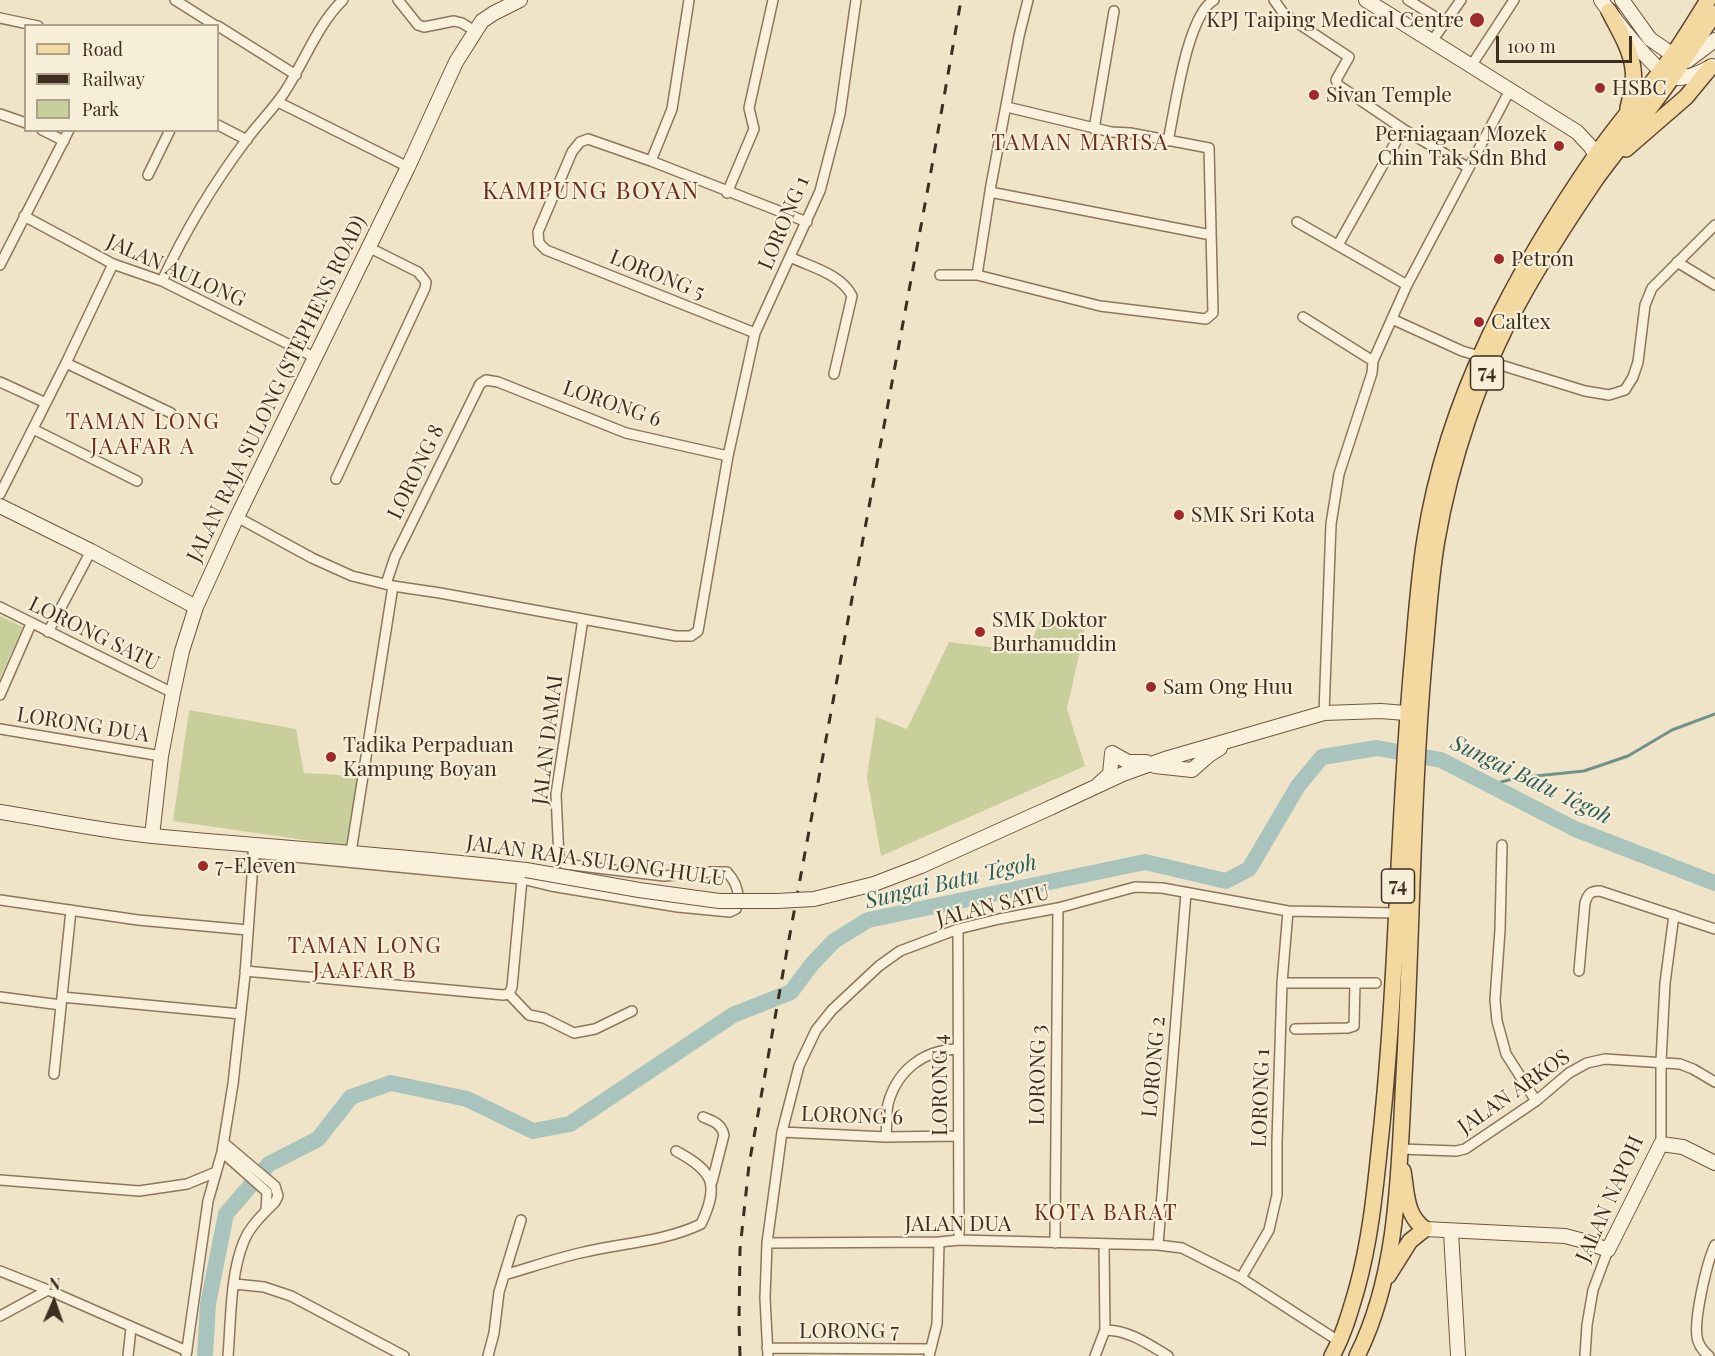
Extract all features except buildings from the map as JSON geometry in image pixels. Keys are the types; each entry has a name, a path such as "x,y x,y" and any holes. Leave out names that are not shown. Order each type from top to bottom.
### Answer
{"main road":[{"name":"74","path":"1677,58 1708,0"},
{"path":"1605,5 1629,51 1633,67 1634,82 1628,110"},
{"name":"74","path":"1485,359 1596,179 1677,58 1715,13"},
{"path":"1596,179 1686,97 1712,65"},
{"name":"74","path":"1357,1356 1368,1334 1383,1287 1400,1149 1409,977 1413,721 1437,540 1448,488 1485,359 1513,288 1596,156 1628,110 1666,74"},
{"name":"74","path":"1332,1356 1340,1342 1363,1270 1372,1218 1385,1097 1396,913 1411,763"},
{"path":"1383,1287 1410,1241 1425,1229 1410,1214 1400,1149"},
{"path":"1363,1270 1378,1258 1384,1261 1386,1266"}],"street":[{"path":"176,0 214,24"},
{"path":"162,281 176,249 205,201 247,140 278,102 296,75 330,13 343,0"},
{"path":"398,0 418,25 424,27 454,21 475,31"},
{"path":"689,0 672,109 651,161 807,222"},
{"path":"728,193 754,129 749,108 773,0"},
{"name":"LORONG 1","path":"583,619 676,636 691,636 698,631 728,456 755,333 820,191 840,114 856,0"},
{"path":"977,275 982,234 1019,36 1028,0"},
{"path":"1274,0 1284,14 1349,57 1336,80 1338,85 1403,129 1469,168"},
{"path":"1366,0 1577,132 1596,156"},
{"path":"1408,0 1445,23"},
{"path":"1432,41 1461,0"},
{"path":"1471,66 1514,0"},
{"path":"1622,0 1650,39 1677,58 1687,61 1715,40"},
{"name":"JALAN RAJA SULONG (STEPHENS ROAD)","path":"152,836 161,756 173,693 182,651 196,607 314,357 408,167 456,62 475,31 494,12 516,1"},
{"path":"1168,141 1191,37 1208,1"},
{"path":"1605,5 1666,74 1690,76 1712,65"},
{"path":"1094,129 1114,11"},
{"path":"0,18 28,24"},
{"path":"219,27 296,75"},
{"path":"1324,713 1331,524 1339,474 1372,373 1373,361 1407,285 1510,90"},
{"path":"278,102 408,167"},
{"path":"940,275 977,275 1100,306 1206,319 1213,313 1209,148 1094,129 1007,107"},
{"path":"0,114 24,122"},
{"path":"219,126 247,140"},
{"path":"1338,245 1403,129"},
{"path":"46,132 64,141"},
{"path":"0,264 68,132"},
{"path":"148,175 169,132"},
{"name":"LORONG 5","path":"651,161 588,140 580,142 572,152 538,232 540,243 546,250 755,333"},
{"path":"990,192 1211,235"},
{"name":"JALAN AULONG","path":"24,216 112,264 162,281 314,357"},
{"path":"1297,222 1407,285"},
{"path":"1392,319 1462,351 1585,391 1609,395 1625,390 1633,376 1638,362 1645,305 1652,288 1715,225"},
{"path":"336,479 426,282 418,272 368,247"},
{"path":"790,257 837,279 845,285 852,296 834,374"},
{"path":"1677,262 1715,285"},
{"path":"0,494 66,363 112,264"},
{"path":"1303,317 1373,361"},
{"path":"66,363 171,413"},
{"name":"LORONG 6","path":"486,380 498,382 626,433 728,456"},
{"name":"LORONG 8","path":"351,852 395,557 465,413 480,384 486,380"},
{"path":"0,382 46,403"},
{"path":"33,429 137,481"},
{"path":"0,506 196,607"},
{"path":"237,517 352,576 390,585 583,619"},
{"path":"48,632 91,551"},
{"name":"LORONG SATU","path":"0,607 173,693"},
{"name":"JALAN DAMAI","path":"524,875 550,886 678,907 730,912 736,909 738,903 736,882 727,872 664,876 564,864 559,860 556,794 583,619"},
{"path":"0,694 31,624"},
{"path":"1096,787 1110,774 1112,753 1128,762 1143,763 1166,759 1324,713 1381,711 1413,721"},
{"name":"LORONG DUA","path":"0,729 161,756"},
{"path":"1150,765 1192,770 1209,755 1235,740"},
{"name":"JALAN RAJA SULONG HULU","path":"0,812 106,830 254,849 351,852 719,901 777,901 814,899 874,884 912,870 1123,774 1166,759"},
{"path":"1502,845 1497,1022 1506,1054 1536,1101"},
{"path":"0,1271 48,1290 186,1353 208,1201 223,1148 241,1014 254,849 524,875 512,987 509,994"},
{"name":"JALAN SATU","path":"768,1352 765,1298 766,1244 782,1132 802,1058 816,1030 832,1010 879,966 900,951 958,929 1058,908 1136,887 1162,888 1288,910 1396,913"},
{"path":"1579,971 1585,903 1588,894 1592,891 1715,929"},
{"name":"LORONG 2","path":"1158,1245 1186,893"},
{"path":"0,900 138,920 248,930"},
{"name":"LORONG 3","path":"1054,1243 1058,908"},
{"path":"54,1074 71,910"},
{"name":"LORONG 1","path":"1241,1278 1269,1230 1277,1195 1276,1142 1282,982 1288,910"},
{"name":"JALAN NAPOH","path":"1585,1356 1593,1290 1608,1250 1661,1144 1660,1062 1665,983 1674,915"},
{"name":"LORONG 4","path":"958,929 959,1240"},
{"path":"245,971 509,994"},
{"path":"1282,982 1376,983"},
{"path":"1295,1029 1354,1026 1355,983"},
{"path":"509,994 529,1015 544,1018 574,1033 595,1029 632,1011"},
{"path":"0,997 241,1014"},
{"path":"886,1137 888,1106 892,1093 902,1076 925,1056 942,1050 957,1049"},
{"name":"JALAN ARKOS","path":"1400,1149 1456,1151 1465,1149 1536,1101 1569,1073 1587,1063 1605,1059 1686,1066 1715,1082"},
{"path":"504,1275 578,1253 690,1230 701,1224 707,1212 711,1185 724,1135 718,1123 703,1117"},
{"name":"LORONG 6","path":"782,1132 886,1137 958,1136"},
{"path":"1661,1144 1683,1147 1715,1163"},
{"path":"223,1148 278,1196 249,1231 237,1261 228,1356"},
{"path":"676,1151 697,1163 708,1174 711,1185"},
{"path":"0,1180 139,1191 187,1184 216,1172"},
{"path":"488,1356 494,1333 499,1292 521,1220"},
{"path":"1425,1229 1565,1236 1608,1250"},
{"path":"1451,1232 1458,1356"},
{"name":"JALAN DUA","path":"766,1244 959,1240 1158,1245 1182,1248 1241,1278 1340,1342"},
{"path":"930,1353 937,1324 939,1242"},
{"path":"1095,1356 1105,1330 1104,1244"},
{"path":"1709,1356 1701,1347 1697,1334 1701,1292 1715,1245"},
{"path":"235,1284 264,1287 291,1296 404,1356"},
{"path":"0,1316 48,1290"},
{"path":"128,1356 131,1328"},
{"path":"1105,1330 1118,1330 1168,1356"},
{"name":"LORONG 7","path":"768,1352 930,1353"}],"green space":[{"path":"0,616 23,627 0,678"},
{"path":"1041,618 1085,628 1067,709 1085,766 881,856 867,777 876,717 907,729 949,642 1027,652"},
{"path":"189,710 296,729 304,773 358,776 346,846 173,821"}],"waterway":[{"path":"1490,785 1516,778 1584,771 1628,756 1672,730 1715,714"},
{"name":"Sungai Batu Tegoh","path":"205,1356 208,1304 226,1214 269,1164 318,1139 351,1097 391,1083 467,1099 533,1131 570,1124 733,1015 791,992 812,964 834,941 868,920 1145,862 1226,881 1249,869 1298,786 1322,757 1377,748 1441,760 1575,829 1715,883"}],"railway":[{"path":"740,1356 740,1249 749,1165 961,0"}],"place":[{"name":"KPJ Taiping Medical Centre","path":"1477,20"},
{"name":"HSBC","path":"1600,88"},
{"name":"Sivan Temple","path":"1314,95"},
{"name":"Perniagaan Mozek Chin Tak Sdn Bhd","path":"1559,146"},
{"name":"Petron","path":"1499,259"},
{"name":"Caltex","path":"1479,322"},
{"name":"SMK Sri Kota","path":"1179,515"},
{"name":"SMK Doktor Burhanuddin","path":"980,632"},
{"name":"Sam Ong Huu","path":"1151,687"},
{"name":"Tadika Perpaduan Kampung Boyan","path":"331,757"},
{"name":"7-Eleven","path":"203,866"}],"district":[{"name":"TAMAN MARISA","path":"1080,143"},
{"name":"KAMPUNG BOYAN","path":"591,192"},
{"name":"TAMAN LONG JAAFAR A","path":"143,434"},
{"name":"TAMAN LONG JAAFAR B","path":"365,958"},
{"name":"KOTA BARAT","path":"1106,1213"}]}
